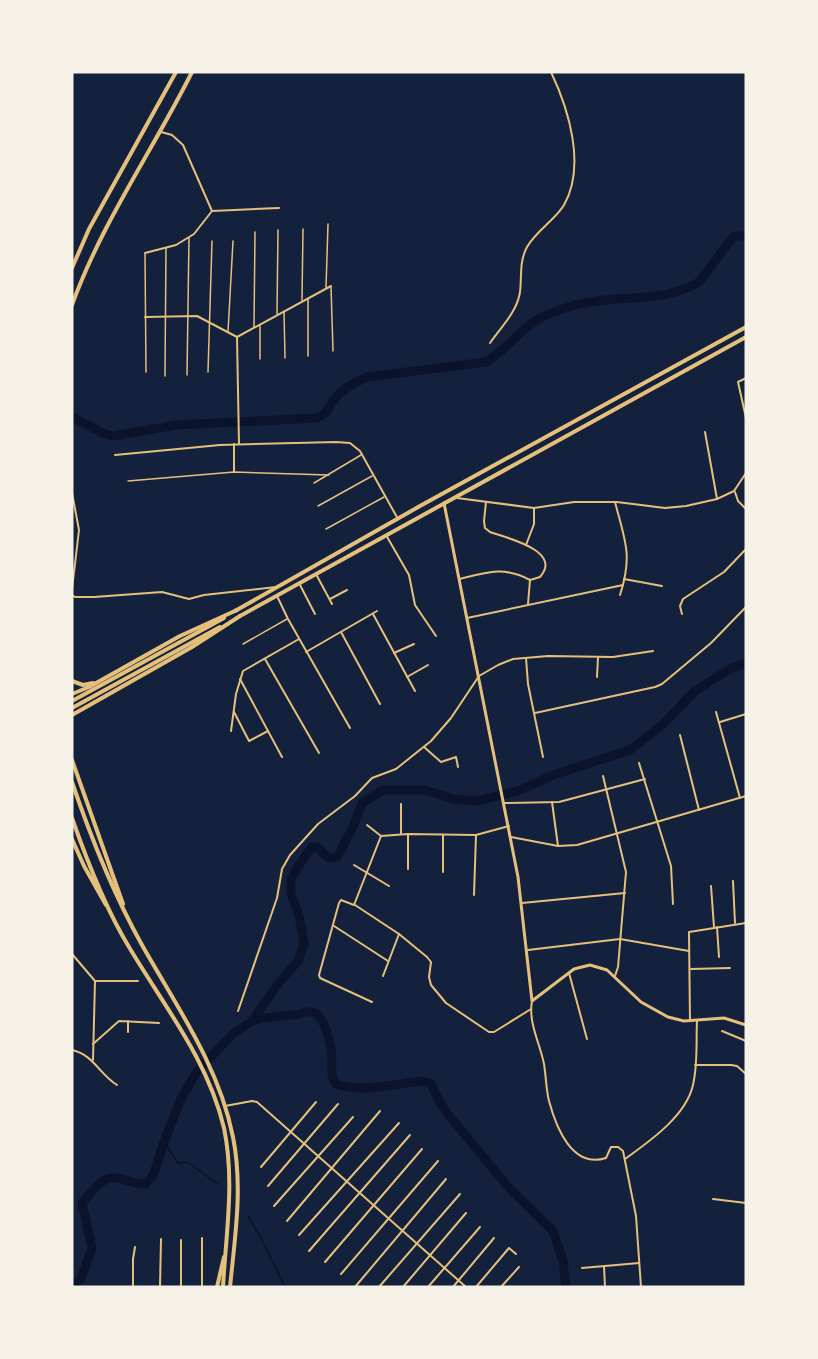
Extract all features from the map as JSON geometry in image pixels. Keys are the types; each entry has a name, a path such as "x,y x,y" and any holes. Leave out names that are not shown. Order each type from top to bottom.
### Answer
{"main road":[{"path":"72,268 89,229 176,72"},
{"path":"72,305 105,228 161,132 192,72"},
{"path":"72,702 746,327"},
{"path":"72,708 746,337"},
{"path":"72,694 180,636 237,610"},
{"path":"72,714 192,647 240,616"},
{"path":"72,681 86,684 107,677"},
{"path":"72,760 128,919"},
{"path":"72,782 92,838 128,919 186,1021 213,1073 225,1105 235,1147 237,1182 237,1214 230,1287"},
{"path":"72,818 114,919"},
{"path":"72,839 84,866 143,971 179,1025 209,1082 224,1129 230,1173 223,1287"},
{"path":"217,1287 227,1242"}],"street":[{"path":"490,343 514,310 520,292 520,267 527,247 544,225 563,207 572,185 575,152 569,123 551,72"},
{"path":"161,132 172,135 183,145 212,211"},
{"path":"146,372 145,254 176,245 194,234 212,211 279,208"},
{"path":"326,288 328,224"},
{"path":"302,300 303,229"},
{"path":"277,315 278,230"},
{"path":"254,328 255,232"},
{"path":"187,375 189,237"},
{"path":"208,372 212,241"},
{"path":"228,332 233,241"},
{"path":"165,376 166,248"},
{"path":"237,337 331,286 333,351"},
{"path":"308,298 308,356"},
{"path":"284,311 285,358"},
{"path":"146,317 197,316 237,337"},
{"path":"260,324 260,359"},
{"path":"237,337 239,444"},
{"path":"746,378 738,382 746,418"},
{"path":"742,397 746,394"},
{"path":"705,432 717,499"},
{"path":"115,455 234,444 350,443 362,455 398,519"},
{"path":"234,444 234,471"},
{"path":"314,483 362,455"},
{"path":"128,481 234,471 329,475"},
{"path":"454,497 534,508 574,502 615,502 665,508 717,499 734,491 746,473"},
{"path":"318,506 373,475"},
{"path":"734,491 738,501 746,509"},
{"path":"72,493 79,530 72,590"},
{"path":"326,529 385,496"},
{"path":"460,579 499,570 530,580 540,577 546,567 542,555 526,545 485,528 486,502"},
{"path":"615,502 628,552 620,595"},
{"path":"444,503 511,837 528,950 532,1001 530,1015 544,1063 548,1099 559,1130 569,1148 581,1157 598,1161 606,1158 611,1147 623,1150 636,1216 641,1287"},
{"path":"526,545 534,524 534,508"},
{"path":"386,535 409,574 415,605 436,636"},
{"path":"682,614 680,606 683,599 724,572 746,549"},
{"path":"316,574 332,604"},
{"path":"624,579 662,586"},
{"path":"528,604 530,580"},
{"path":"299,583 315,614"},
{"path":"467,618 623,585"},
{"path":"72,596 94,597 162,592 189,599 204,595 281,586"},
{"path":"330,599 347,590"},
{"path":"277,596 350,728"},
{"path":"535,713 662,684 711,643 746,607"},
{"path":"306,652 377,611"},
{"path":"373,614 416,691"},
{"path":"243,644 288,619"},
{"path":"341,632 380,704"},
{"path":"231,731 233,711 243,671 299,639"},
{"path":"394,653 414,644"},
{"path":"238,1011 277,898 282,869 290,855 318,824 355,796 372,778 396,769 424,747 452,718 479,676 506,662 526,658 613,657 653,651"},
{"path":"597,677 598,657"},
{"path":"526,658 528,684 543,757"},
{"path":"265,659 319,753"},
{"path":"407,677 428,665"},
{"path":"240,679 282,757"},
{"path":"233,711 249,741 268,730"},
{"path":"716,712 740,798"},
{"path":"719,723 746,714"},
{"path":"680,735 699,810"},
{"path":"424,747 441,762 456,757 458,767"},
{"path":"639,764 659,822 672,872 673,904"},
{"path":"603,776 626,872 618,966 615,976"},
{"path":"504,802 552,802 645,779"},
{"path":"511,837 558,846 577,845 746,796"},
{"path":"552,802 558,846"},
{"path":"401,804 401,834"},
{"path":"367,825 381,836 476,835 509,826"},
{"path":"408,834 408,869"},
{"path":"443,835 443,872"},
{"path":"474,895 476,835"},
{"path":"354,905 381,836"},
{"path":"354,865 389,885"},
{"path":"733,881 735,924"},
{"path":"711,886 719,957"},
{"path":"522,903 625,893"},
{"path":"372,1002 320,978 341,900 354,905 399,934 429,959 431,985 446,1003 489,1032 495,1032 531,1009"},
{"path":"690,1021 690,930 746,923"},
{"path":"334,926 388,962"},
{"path":"383,976 399,934"},
{"path":"528,950 620,939 689,951"},
{"path":"72,954 95,981 93,1060"},
{"path":"532,1001 569,973 590,965 598,966 615,976 641,1002 668,1017 690,1021 724,1018 746,1025"},
{"path":"690,969 730,968"},
{"path":"569,973 587,1039"},
{"path":"95,981 138,981"},
{"path":"93,1044 118,1020 159,1023"},
{"path":"625,1159 669,1124 693,1086 697,1020"},
{"path":"128,1021 128,1032"},
{"path":"723,1030 746,1041"},
{"path":"72,1050 93,1060 104,1076 117,1085"},
{"path":"695,1065 737,1066 746,1074"},
{"path":"225,1105 254,1101 466,1287"},
{"path":"261,1167 316,1102"},
{"path":"268,1186 338,1104"},
{"path":"287,1221 380,1112"},
{"path":"274,1206 353,1117"},
{"path":"299,1235 399,1123"},
{"path":"309,1251 410,1135"},
{"path":"325,1262 422,1149"},
{"path":"341,1275 438,1161"},
{"path":"355,1287 446,1179"},
{"path":"379,1287 459,1194"},
{"path":"713,1199 746,1203"},
{"path":"403,1287 466,1213"},
{"path":"428,1287 480,1227"},
{"path":"202,1238 202,1287"},
{"path":"453,1287 494,1238"},
{"path":"160,1287 161,1239"},
{"path":"181,1240 181,1287"},
{"path":"133,1287 135,1247"},
{"path":"476,1287 509,1248 516,1254"},
{"path":"582,1268 639,1263"},
{"path":"603,1266 605,1287"},
{"path":"501,1287 519,1267"}],"waterway":[{"path":"72,417 113,436 176,425 317,418 326,412 345,389 367,377 486,362 503,350 532,323 553,312 602,300 669,294 684,289 699,282 734,236 746,236"},
{"path":"72,1285 81,1279 92,1248 82,1203 97,1186 111,1178 145,1184 153,1176 181,1099 198,1070 234,1033 252,1021 278,984 298,961 304,944 299,916 291,894 291,879 312,847 317,847 328,857 337,857 353,827 362,803 383,790 425,790 453,799 477,801 521,790 553,775 630,750 661,726 695,691 730,669 746,663"},
{"path":"252,1021 307,1012 316,1013 328,1035 332,1075 336,1084 357,1088 422,1081 431,1084 447,1113 508,1187 553,1231 563,1261 566,1287"},
{"path":"164,1142 178,1163 187,1162 218,1184"},
{"path":"248,1216 285,1287"}]}
